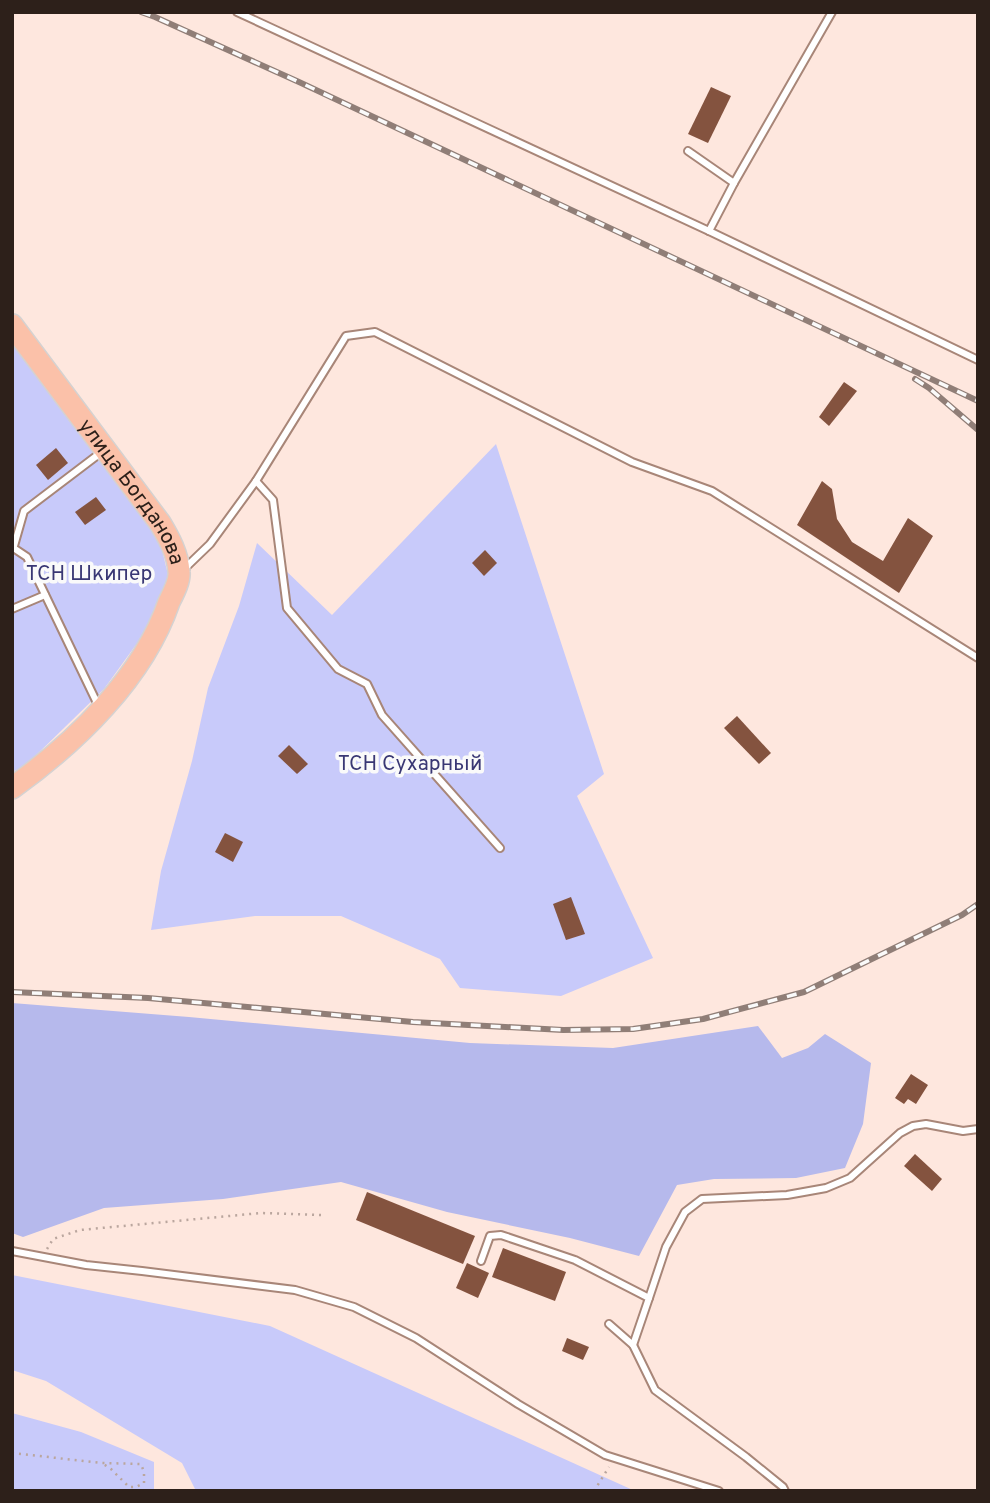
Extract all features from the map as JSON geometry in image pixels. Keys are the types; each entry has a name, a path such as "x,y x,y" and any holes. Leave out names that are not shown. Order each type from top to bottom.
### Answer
{"main road":[{"name":"улица Богданова","path":"12,325 160,523 173,546 180,574 161,626 132,671 101,710 44,765 12,788"}],"lane":[{"path":"237,12 709,231 978,360"},
{"path":"709,231 832,12"},
{"path":"688,151 734,183"},
{"path":"180,574 210,544 256,481 346,336 375,332 632,463 712,491 978,658"},
{"path":"101,710 27,557 13,547 24,511 104,450"},
{"path":"256,481 273,500 287,608 338,669 367,684 382,715 500,848"},
{"path":"12,609 45,595"},
{"path":"632,1345 666,1247 685,1212 702,1199 787,1195 826,1188 850,1178 900,1133 914,1126 926,1124 963,1131 978,1129"},
{"path":"481,1261 490,1236 501,1236 575,1260 649,1298"},
{"path":"12,1251 86,1265 295,1290 354,1307 416,1338 518,1404 605,1455 719,1491"},
{"path":"609,1324 632,1345 655,1390 747,1457 785,1491"}],"path":[{"path":"41,1257 53,1239 80,1230 261,1213 321,1215"},
{"path":"12,1453 102,1463 141,1464 144,1483 129,1487 102,1463"},
{"path":"594,1491 614,1457"}],"green space":[{"name":"ТСН Шкипер","path":"12,344 158,533 169,579 154,620 104,689 25,766 12,772"},
{"name":"ТСН Сухарный","path":"496,444 604,774 577,796 653,958 561,996 460,988 440,959 341,916 255,916 151,930 161,871 192,761 208,688 239,606 257,543 332,615"},
{"path":"12,1275 270,1326 635,1491 196,1491 182,1463 46,1381 12,1370"},
{"path":"12,1413 81,1432 154,1462 154,1491 12,1491"}],"shaded area":[{"path":"12,1003 470,1043 613,1048 758,1026 782,1058 808,1048 825,1034 871,1063 863,1124 845,1168 796,1178 714,1179 677,1185 639,1256 570,1238 447,1212 341,1182 223,1199 104,1208 23,1237 12,1233"}],"building":[{"path":"711,87 731,96 708,143 688,134"},
{"path":"844,382 857,391 829,426 819,417"},
{"path":"56,448 68,463 48,480 36,465"},
{"path":"822,481 832,489 837,519 852,542 883,561 908,518 933,536 899,593 797,525"},
{"path":"96,497 106,510 85,525 75,512"},
{"path":"485,550 497,563 484,576 472,563"},
{"path":"737,716 771,753 759,764 724,728"},
{"path":"289,745 308,764 297,774 278,756"},
{"path":"225,833 243,842 233,862 215,852"},
{"path":"571,897 585,934 566,940 553,904"},
{"path":"911,1074 928,1085 916,1104 908,1099 904,1104 895,1098"},
{"path":"915,1154 942,1179 932,1191 904,1166"},
{"path":"367,1192 475,1236 463,1264 356,1220"},
{"path":"503,1248 566,1272 555,1301 492,1277"},
{"path":"467,1263 489,1273 478,1298 456,1288"},
{"path":"567,1338 589,1347 583,1360 562,1351"}],"railway":[{"path":"141,12 299,82 978,401"},
{"path":"915,379 978,430"},
{"path":"12,992 148,998 413,1022 563,1030 633,1029 703,1019 804,992 962,915 978,904"}]}
